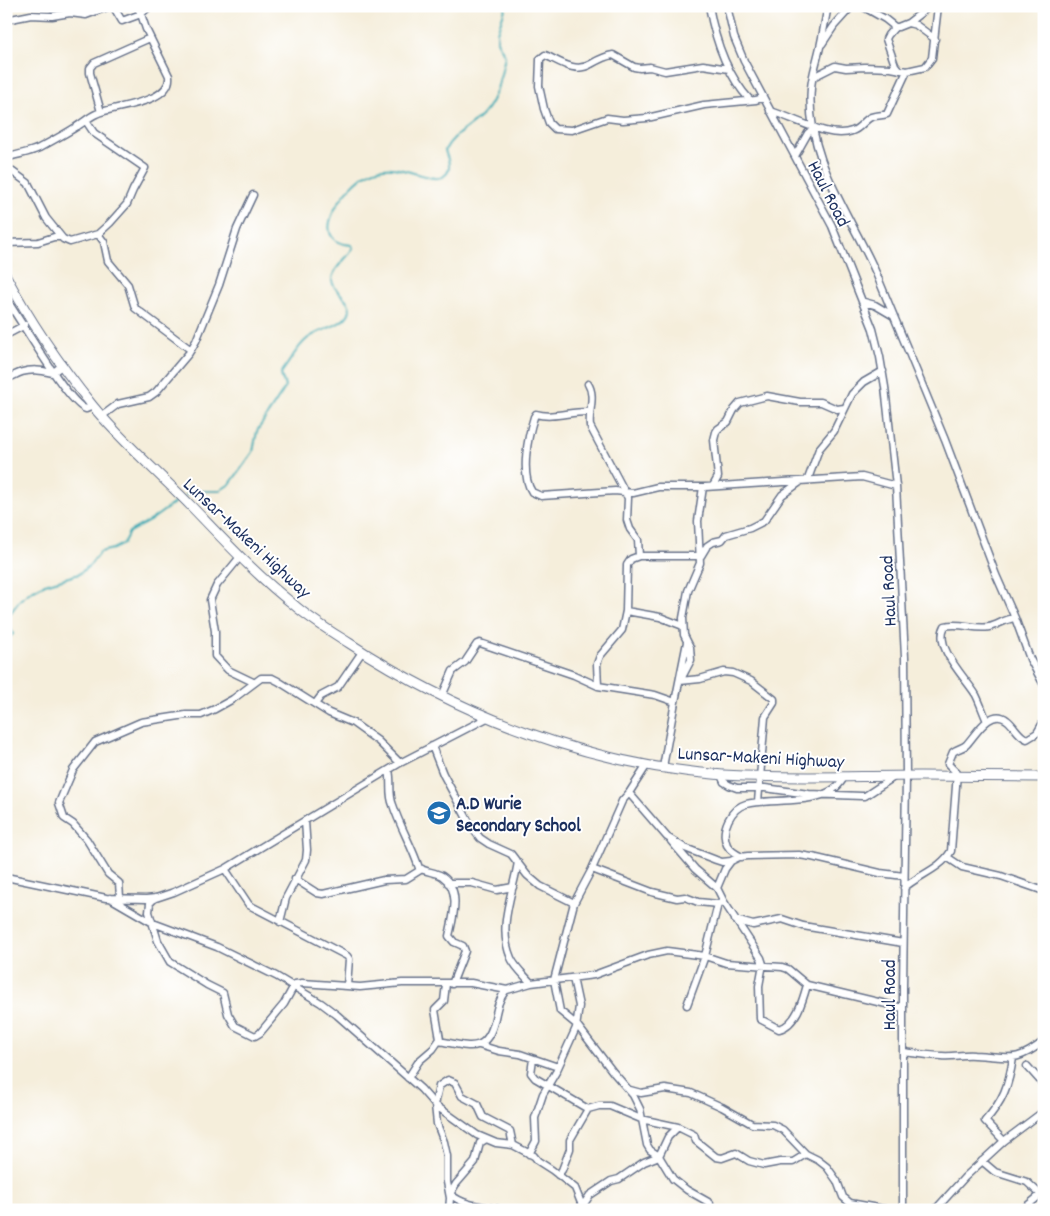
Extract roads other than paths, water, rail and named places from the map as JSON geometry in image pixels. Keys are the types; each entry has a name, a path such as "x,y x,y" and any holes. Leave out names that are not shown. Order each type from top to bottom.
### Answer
{"main road":[{"name":"Lunsar-Makeni Highway","path":"6,276 32,320 93,406 263,579 295,606 362,652 404,677 486,718 556,743 663,768 761,776 1044,777"}],"street":[{"path":"6,20 30,15 86,15 112,6 121,20 141,14 150,6"},
{"path":"6,158 40,147 101,112 141,102 158,94 169,84 166,70 137,6"},
{"path":"709,6 719,45 729,69 742,91 750,100"},
{"name":"Haul Road","path":"727,6 734,37 744,61 762,98 832,226 864,302 877,342 883,371 896,486 905,657 904,1210"},
{"path":"828,6 811,89 813,129 822,162 832,187 867,252 945,440 1030,659 1044,684"},
{"path":"820,47 834,26 852,6"},
{"path":"862,6 885,18 895,27 902,27 930,6"},
{"path":"813,77 835,66 907,71 925,67 932,58 938,6"},
{"path":"908,23 916,25 935,39"},
{"path":"895,27 886,39 899,70"},
{"path":"101,112 90,68 94,63 150,38"},
{"path":"729,69 703,64 665,71 650,67 640,68 634,67 613,55 598,59 590,65 577,68 545,55 540,59 540,86 549,123 555,129 572,130 608,118 624,120 647,118 704,105 762,98"},
{"path":"770,111 800,121 813,129 843,133 852,132 870,118 886,114 907,71"},
{"path":"6,167 28,183 46,218 61,237 70,242 98,234 124,208 145,168 94,133 86,120"},
{"path":"795,156 808,133 813,129"},
{"path":"102,416 118,404 150,396 156,392 191,350 219,286 237,229 254,195"},
{"path":"98,234 104,242 108,260 128,285 135,308 191,350"},
{"path":"6,243 38,242 61,237"},
{"path":"6,299 22,326 81,407 86,409 93,406"},
{"path":"864,302 875,305 893,316"},
{"path":"6,335 32,320"},
{"path":"6,379 30,370 52,373 63,366"},
{"path":"808,479 819,449 834,431 852,394 864,382 883,371"},
{"path":"588,384 592,393 589,412 590,426 600,442 609,465 617,476 629,502 627,520 630,529 638,540 639,556"},
{"path":"713,486 718,477 714,440 716,432 728,422 740,403 767,396 800,402 820,402 837,409 844,408"},
{"path":"589,412 544,417 536,414 534,417 528,440 526,465 529,488 535,494 542,496 615,491 634,493 658,487 703,487 750,483 800,482"},
{"path":"700,556 707,546 713,542 722,540 726,535 750,528 764,521 782,495 800,482 808,479 834,480 862,477 896,486"},
{"path":"663,768 680,681 691,660 692,654 683,626 684,606 688,591 699,567 698,521 703,487"},
{"path":"598,686 597,664 600,656 622,630 626,611 627,565 631,559 639,556 700,556"},
{"path":"240,557 217,585 210,600 215,631 214,656 228,670 253,682"},
{"path":"626,611 660,617 683,626"},
{"path":"987,721 977,697 949,658 944,643 943,629 945,626 952,625 990,627 1015,618"},
{"path":"442,696 453,671 465,662 477,644 480,643 574,675 598,686 655,695 675,702"},
{"path":"315,704 321,696 338,687 362,652"},
{"path":"680,681 700,679 724,672 733,673 751,681 774,699 774,703 765,716 758,802"},
{"path":"120,898 118,883 111,878 87,840 73,824 64,818 59,803 73,770 95,742 116,731 153,719 201,715 215,710 233,699 253,682 261,678 272,678 329,713 353,723 378,741 400,763"},
{"path":"904,888 947,858 952,844 957,777 956,771 948,764 950,756 957,749 966,746 987,721 996,717 1006,718 1021,736 1027,739 1037,733 1044,721"},
{"path":"6,877 110,898 156,898 225,869 400,763 486,718"},
{"path":"432,746 443,774 475,833 488,844 511,854 527,875 540,886 574,903"},
{"path":"647,764 622,801 592,869 574,903 554,980 560,1011 577,1025 629,1090 640,1109 647,1145 650,1150 659,1156 673,1179 687,1190 710,1203 709,1210"},
{"path":"389,770 392,804 417,858 419,868 439,874 448,883 455,898 456,909 449,936 454,942 464,946 464,951 449,984 444,1001 435,1010 439,1041 420,1061 408,1078"},
{"path":"721,774 724,782 737,788 865,796 894,777"},
{"path":"742,856 730,850 725,839 730,815 738,808 745,804 758,802 805,799 822,794 841,783 844,777"},
{"path":"629,793 696,869 717,888 721,903 758,953 762,964 760,975 760,1019 773,1027 779,1029 784,1027 794,1018 807,985"},
{"path":"280,922 286,898 306,860 305,820"},
{"path":"667,837 702,855 722,862 731,861 742,856 798,855 865,870 904,876"},
{"path":"947,858 962,867 1001,876 1044,892"},
{"path":"717,888 725,869 731,861"},
{"path":"518,862 505,915 504,929 510,958 531,983"},
{"path":"225,869 249,905 347,956 349,959 347,986"},
{"path":"295,879 317,893 323,894 384,880 406,879 422,869"},
{"path":"592,869 652,892 677,898 685,896 698,902 721,903"},
{"path":"448,883 472,883 497,890 513,887"},
{"path":"110,898 153,923 217,947 293,986 338,1015 421,1089 435,1105 466,1128 496,1143 513,1145 558,1174 575,1188 583,1208"},
{"path":"156,898 152,900 149,908 150,916 158,940 170,962 223,993 228,1014 235,1026 255,1036 260,1033 284,1004 293,986 296,984 360,987 402,983 470,984 506,990 531,983 594,975 648,955 667,951 705,956 726,963 762,964 788,969 807,985 903,1008"},
{"path":"687,1004 705,956 721,903"},
{"path":"735,920 753,925 782,919 803,926 903,943"},
{"path":"529,1154 536,1141 536,1114 547,1085 558,1067 577,1025 579,1006 573,978"},
{"path":"479,1045 491,1036 498,1003 506,990"},
{"path":"439,1041 465,1046 479,1045 499,1051 520,1054 558,1067"},
{"path":"903,1052 940,1056 971,1054 1006,1059 1032,1051 1044,1041"},
{"path":"1004,1141 985,1121 1002,1099 1010,1076 1013,1058"},
{"path":"533,1059 531,1073 547,1085 588,1109"},
{"path":"1027,1066 1044,1085"},
{"path":"449,1210 450,1194 447,1182 447,1156 437,1124 435,1105 439,1086 444,1082 451,1081 455,1083 462,1096 477,1104 483,1117 510,1131 513,1145"},
{"path":"629,1090 641,1093 665,1089 691,1093 722,1106 752,1124 774,1125 783,1130 806,1154 827,1166 837,1181 843,1197 854,1207 889,1210"},
{"path":"558,1174 562,1170 570,1149 570,1140 588,1109 599,1106 610,1106 641,1119 678,1127 694,1136 696,1141 716,1157 722,1158 736,1153 749,1161 764,1165 793,1162 806,1154"},
{"path":"935,1210 1004,1141 1044,1111"},
{"path":"583,1208 590,1195 644,1162 659,1156 668,1137 678,1127"},
{"path":"450,1194 475,1162 480,1143 486,1139"},
{"path":"982,1161 995,1172 1027,1182 1042,1193 1022,1210"},
{"path":"450,1194 462,1202 503,1210"}],"waterway":[{"path":"186,495 197,491 219,491 230,484 253,452 257,431 285,388 281,373 296,351 312,336 341,322 349,313 350,307 348,302 336,289 332,279 338,267 353,249 352,245 337,241 330,234 330,223 341,199 361,178 378,169 394,168 434,178 443,177 447,173 449,163 445,150 448,144 482,115 498,87 505,56 497,41 497,33 506,6"},
{"path":"6,640 13,634 8,623 9,615 20,600 45,584 79,574 90,565 100,552 123,544 129,532 151,520 180,499"}],"place":[{"name":"A.D Wurie Secondary School","path":"439,813"}]}
